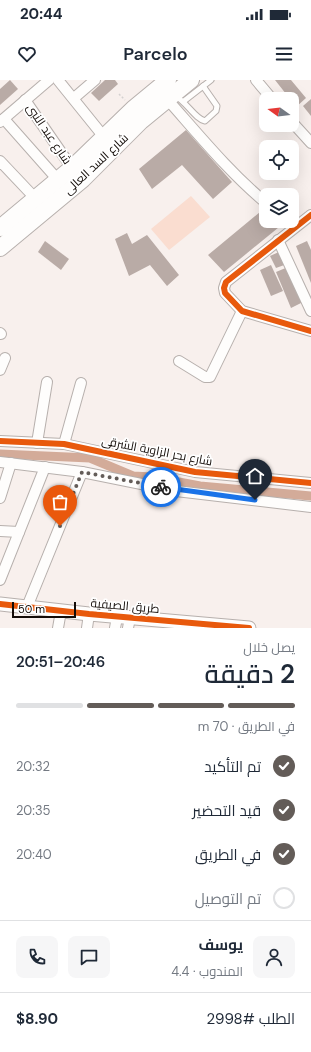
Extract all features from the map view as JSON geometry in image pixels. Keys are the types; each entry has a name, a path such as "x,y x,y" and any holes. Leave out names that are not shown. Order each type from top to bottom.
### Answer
{"main road":[{"name":"شارع السد العالى","path":"0,228 72,168 133,109 197,83"},
{"name":"شارع السد العالى","path":"2,243 83,179 141,121 173,94"}],"street":[{"path":"49,80 2,121 58,180"},
{"path":"58,80 104,137"},
{"path":"74,98 95,80"},
{"path":"256,80 266,92"},
{"path":"173,94 227,168 259,197"},
{"name":"شارع عبد النبى","path":"26,100 72,168"},
{"path":"299,130 311,143"},
{"path":"0,161 35,198"},
{"path":"299,221 311,215"},
{"path":"288,228 278,240 226,282 224,288 225,293 242,311 311,331"},
{"path":"278,240 311,311"},
{"path":"179,361 205,377 210,377 242,311"},
{"path":"0,370 5,358"},
{"path":"37,442 47,382"},
{"path":"64,444 81,383"},
{"name":"شارع بحر الزاوية الشرقى","path":"0,441 64,444 195,472 311,483"},
{"path":"0,462 82,472 176,491 311,507"},
{"path":"0,498 11,463"},
{"path":"0,580 45,467"},
{"path":"26,607 82,472"},
{"path":"0,531 19,532"},
{"name":"طريق الصيفية","path":"0,604 89,614 122,623 249,628"},
{"path":"58,628 61,611"},
{"path":"87,628 89,614"}],"lane":[{"path":"173,94 201,120 206,120 216,111 217,106 197,83 211,80"}],"shaded area":[{"path":"191,196 210,217 169,250 151,229"}],"building":[{"path":"10,80 18,89 0,105 0,89"},
{"path":"105,80 115,80 118,84 99,101 91,93"},
{"path":"275,80 291,80 306,98 299,104 299,92 284,92"},
{"path":"311,99 311,116 303,106"},
{"path":"186,130 232,182 213,199 182,165 152,189 139,169"},
{"path":"259,213 259,228 278,228 224,272 208,255"},
{"path":"127,233 132,244 147,235 179,275 167,286 150,265 129,276 115,239"},
{"path":"45,241 69,259 61,270 38,252"},
{"path":"307,241 311,250 311,283 296,246"},
{"path":"281,251 287,264 276,268 270,256"},
{"path":"271,265 283,291 271,296 260,270"},
{"path":"288,267 303,302 291,308 276,272"}],"waterway":[{"path":"0,454 90,458 133,476 152,477 200,486 311,496"}],"cycle path":[{"path":"311,215 226,282 224,288 225,293 242,311 311,331"},
{"path":"0,441 64,444 195,472 311,483"},
{"path":"0,604 89,614 249,628"}],"way so far":[{"path":"60,526 82,472 161,487"}],"route":[{"path":"161,487 176,491 255,500"}]}
